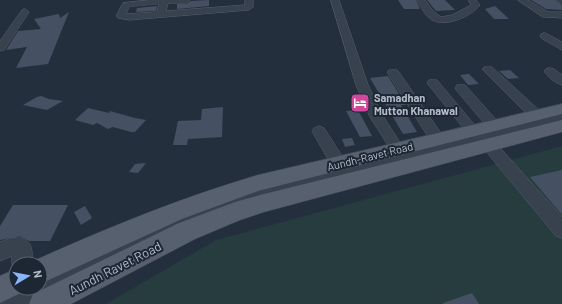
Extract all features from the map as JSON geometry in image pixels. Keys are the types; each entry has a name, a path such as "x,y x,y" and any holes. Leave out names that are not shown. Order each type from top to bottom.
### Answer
{"main road":[{"name":"Aundh-Ravet Road","path":"184,220 221,194 258,183 562,109"},
{"name":"Aundh-Ravet Road","path":"184,220 235,212 264,203 562,126"},
{"path":"48,267 115,236 184,220"},
{"name":"Aundh Ravet Road","path":"44,304 184,220"}],"street":[{"path":"164,14 172,1 186,0"},
{"path":"164,14 164,1 127,2 121,16 122,17 164,14 249,7 248,0"},
{"path":"335,0 364,90 377,117 397,149"},
{"path":"421,0 433,17 446,20 474,7 476,5 472,0"},
{"path":"522,0 546,15 562,15"},
{"path":"0,48 25,12"},
{"path":"545,36 562,47"},
{"path":"488,69 536,115"},
{"path":"550,71 562,81"},
{"path":"393,72 437,140"},
{"path":"433,83 472,131"},
{"path":"461,88 494,126"},
{"path":"10,304 183,219 232,200 562,116"},
{"path":"320,131 339,164"},
{"path":"489,145 562,230"},
{"path":"0,252 11,247 20,246 22,249 22,256"}],"green space":[{"path":"562,146 562,304 106,304 216,240"}],"building":[{"path":"209,0 209,6 177,9 177,4 186,4 191,1"},
{"path":"398,0 416,0 420,9 404,9"},
{"path":"427,0 445,0 455,10 436,11"},
{"path":"531,0 554,0 562,6 562,10 546,9"},
{"path":"157,6 156,11 136,12 137,8"},
{"path":"495,6 509,19 494,19 485,9"},
{"path":"69,12 48,64 16,68 27,47 6,50 18,31 41,29 34,19 59,14 60,18"},
{"path":"510,70 519,78 508,79 499,71"},
{"path":"469,74 479,84 468,85 460,75"},
{"path":"388,76 406,105 401,105 417,132 403,134 370,78"},
{"path":"41,96 63,101 47,110 23,105"},
{"path":"223,107 222,137 188,139 187,145 173,145 178,121 201,120 202,109"},
{"path":"88,108 109,113 110,111 146,120 135,132 131,132 113,127 108,129 97,123 93,125 75,120"},
{"path":"358,110 372,136 360,137 346,111"},
{"path":"352,138 355,145 345,147 342,139"},
{"path":"146,163 138,173 129,172 135,164"},
{"path":"562,170 562,215 530,177"},
{"path":"13,205 68,205 50,241 29,241 20,236 0,240 0,226"},
{"path":"85,206 92,218 81,225 74,212"},
{"path":"472,293 479,304 443,304 443,303"}],"place":[{"name":"Samadhan Mutton Khanawal","path":"360,103"}]}
